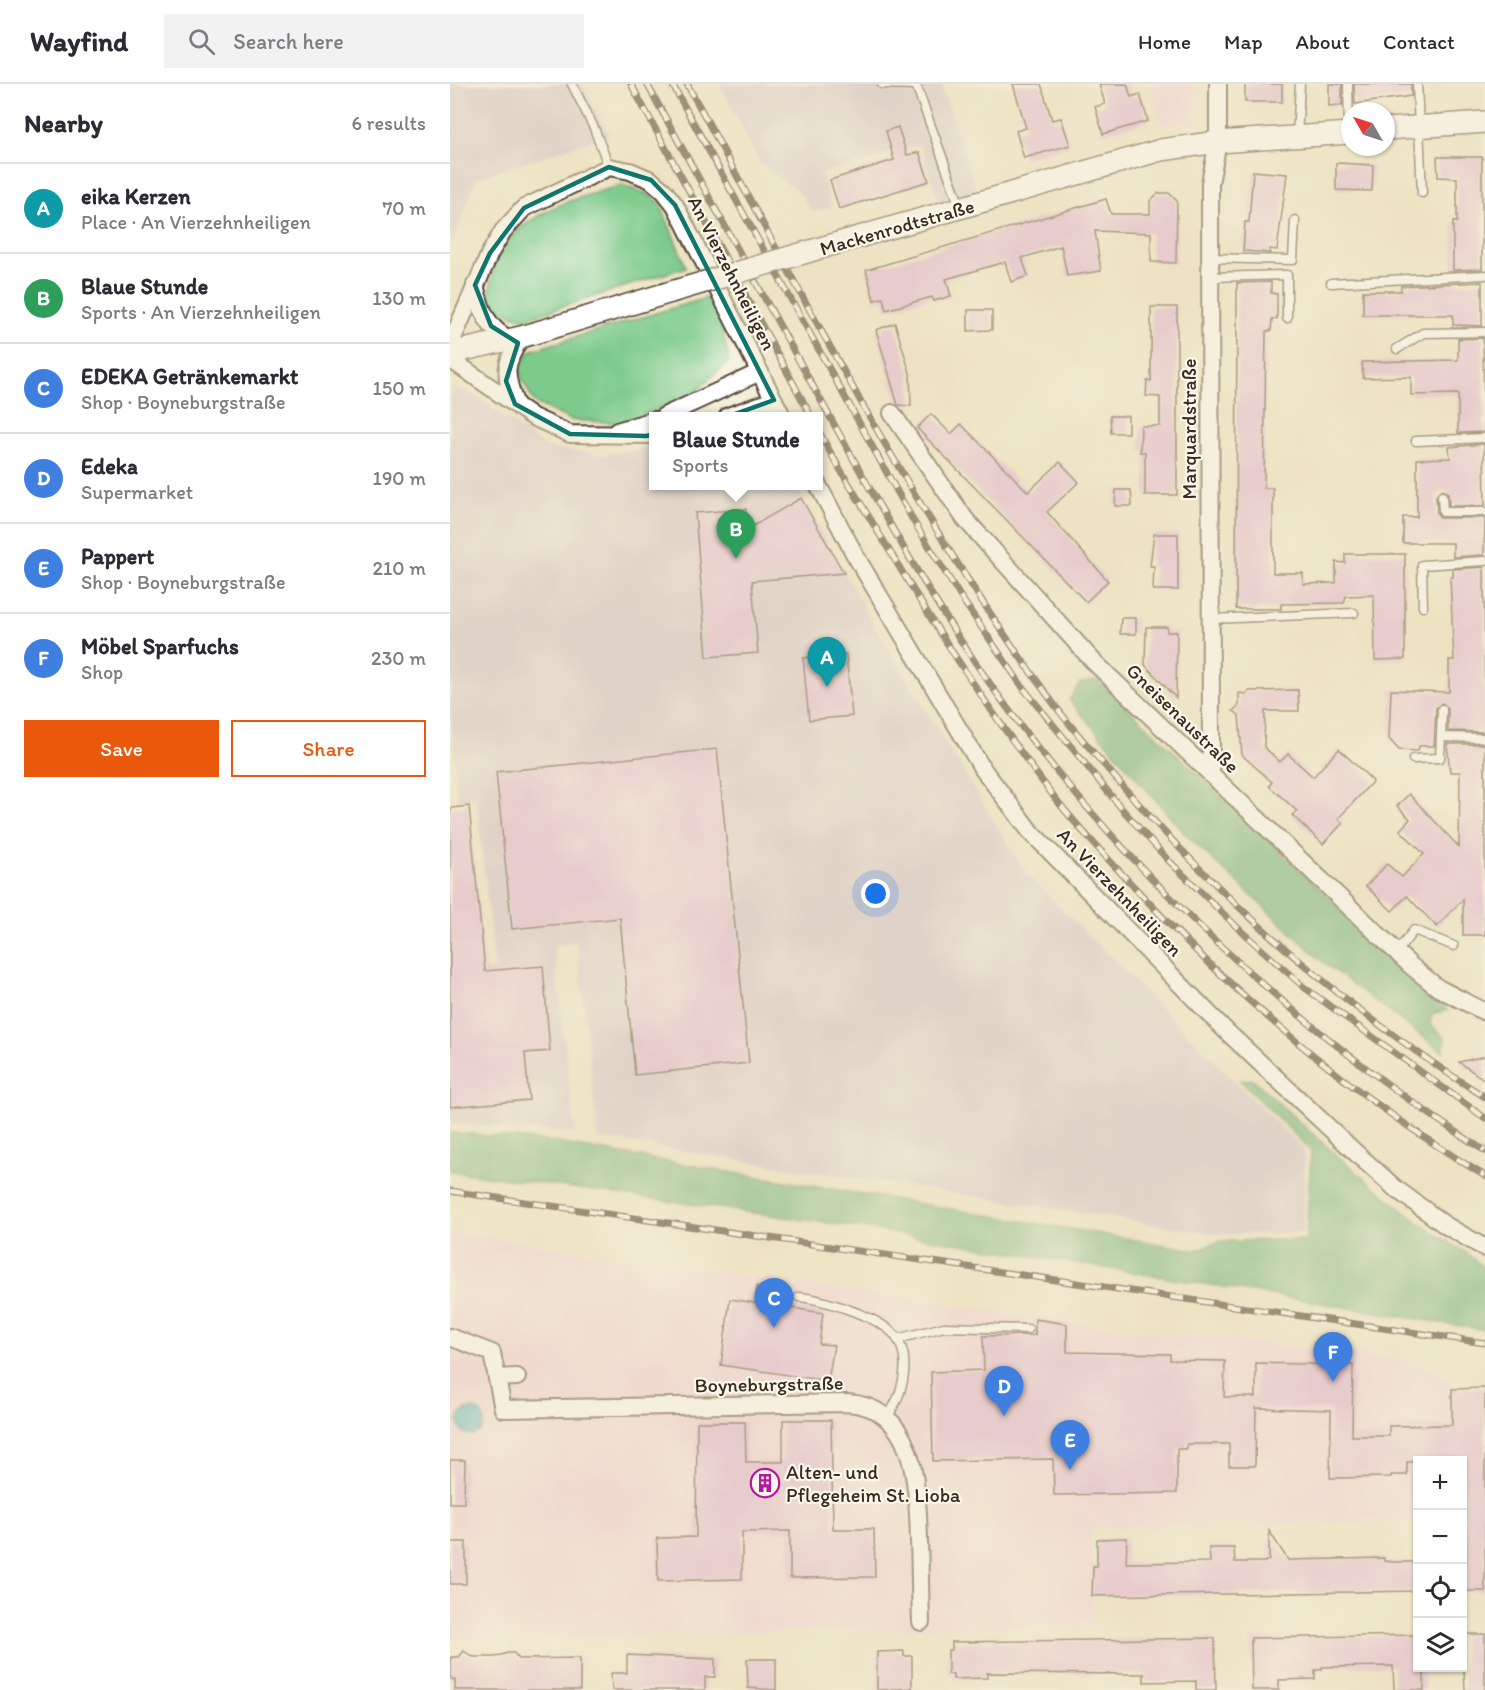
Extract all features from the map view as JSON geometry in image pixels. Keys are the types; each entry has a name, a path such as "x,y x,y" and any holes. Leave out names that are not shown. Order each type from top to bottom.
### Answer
{"street":[{"name":"Marquardstraße","path":"1211,775 1210,258 1211,173 1218,142 1218,84"},
{"path":"1395,128 1485,122"},
{"name":"Mackenrodtstraße","path":"450,353 516,338 1161,150 1218,142 1341,134"},
{"path":"450,345 475,285 503,231 524,208 609,167"},
{"name":"An Vierzehnheiligen","path":"609,167 630,171 651,180 670,198 780,412"},
{"path":"475,285 484,316 499,334 516,338 507,366 506,381 515,404"},
{"path":"450,359 533,417 570,434 649,435"},
{"name":"An Vierzehnheiligen","path":"675,412 760,372"},
{"path":"742,412 774,400"},
{"name":"Gneisenaustraße","path":"892,413 965,519 1093,661 1397,952 1438,988 1485,1012"},
{"path":"602,435 649,421"},
{"name":"An Vierzehnheiligen","path":"822,490 855,555 981,768 1030,831 1224,1029 1356,1153 1395,1188 1445,1225 1485,1248"},
{"name":"Boyneburgstraße","path":"450,1336 492,1353 503,1409 848,1403 867,1406 886,1418 902,1439 915,1472 921,1622"},
{"path":"496,1378 517,1377"}],"lane":[{"path":"572,84 594,128 609,167"},
{"path":"882,84 916,85 961,209"},
{"path":"1297,137 1300,84"},
{"path":"1348,84 1348,102"},
{"path":"1417,84 1421,126 1422,193"},
{"path":"1210,258 1293,260 1295,220"},
{"path":"1210,277 1287,275 1287,318"},
{"path":"1331,283 1485,275"},
{"path":"1397,349 1423,333 1485,332"},
{"path":"1416,441 1485,438"},
{"path":"1442,496 1443,512 1485,512"},
{"path":"1423,607 1422,565 1485,561"},
{"path":"1210,619 1354,613"},
{"path":"1413,759 1440,758 1442,709"},
{"path":"1441,737 1485,738"},
{"path":"1397,952 1414,930 1454,946"},
{"path":"799,1297 832,1303 854,1312 891,1332 897,1339 903,1358 903,1382 897,1402 886,1418"},
{"path":"897,1339 944,1328 1028,1329"}],"highlighted area":[{"path":"609,167 651,180 675,205 774,400 710,423 646,436 570,434 515,404 506,381 518,343 491,326 475,285 490,253 524,208"}],"shaded area":[{"path":"450,84 582,84 609,135 477,178 450,249"},
{"path":"720,84 941,84 978,194 939,203 920,144 822,174 831,208 812,212 797,190 761,165"},
{"path":"1150,84 1194,84 1195,120 1162,127"},
{"path":"450,386 469,392 545,447 602,455 649,448 649,490 799,490 873,624 1025,872 1305,1151 1303,1233 1218,1234 598,1138 577,942 554,945 575,1133 450,1123 450,973 495,969 476,798 458,800 450,712"},
{"path":"450,1232 1069,1323 1363,1354 1428,1367 1450,1379 1451,1456 1413,1456 1413,1520 1092,1528 1092,1625 450,1639"}],"green space":[{"path":"622,185 648,194 660,203 686,267 524,319 501,311 489,299 493,271 501,252 527,223 545,212 583,196"},
{"path":"706,298 719,313 729,361 689,398 622,423 571,420 535,403 522,380 519,367 530,351"},
{"path":"1098,680 1448,1010 1432,1014 1430,1024 1445,1038 1443,1052 1324,963 1185,834 1069,700 1080,683"},
{"path":"1253,1079 1375,1188 1426,1228 1478,1262 1485,1270 1485,1330 856,1227 450,1171 450,1132 546,1141 1196,1250 1220,1241 1306,1240 1311,1151 1240,1080"}],"water":[{"path":"471,1409 480,1413 484,1422 480,1431 471,1435 462,1431 458,1422 462,1413"}],"building":[{"path":"1013,84 1041,84 1052,120 1061,118 1070,145 1024,158 1016,131 1026,128"},
{"path":"1099,84 1127,84 1131,97 1140,94 1148,121 1103,134 1095,107 1105,104"},
{"path":"1245,84 1282,84 1282,102 1245,102"},
{"path":"1329,84 1342,84 1341,105 1329,106"},
{"path":"1354,84 1411,84 1411,96 1355,102"},
{"path":"898,127 907,155 919,152 929,181 839,209 830,180 894,160 886,131"},
{"path":"1437,157 1482,157 1482,269 1453,270 1453,222 1457,222 1457,178 1438,177"},
{"path":"1336,163 1373,165 1372,191 1336,190"},
{"path":"1253,171 1287,174 1277,250 1270,249 1270,253 1243,251 1245,222 1249,222"},
{"path":"1158,193 1169,193 1177,201 1176,263 1151,262 1151,233 1095,231 1101,271 1067,276 1061,246 1022,258 1028,276 1011,282 1005,262 946,279 951,296 934,301 932,297 886,310 883,298 874,300 866,270 1106,199 1111,214 1150,214 1150,201"},
{"path":"1271,282 1271,293 1277,294 1277,319 1272,319 1271,331 1266,331 1264,488 1273,488 1273,573 1303,573 1303,584 1336,583 1336,562 1345,563 1345,554 1405,554 1405,659 1375,660 1374,595 1346,596 1344,603 1281,604 1281,609 1236,609 1237,283"},
{"path":"1482,282 1482,326 1453,325 1453,315 1363,315 1363,291 1401,291 1401,286"},
{"path":"1151,307 1177,307 1177,495 1145,495 1145,452 1140,452 1141,426 1160,426 1160,397 1146,396 1147,381 1151,381"},
{"path":"968,310 992,310 992,330 968,331"},
{"path":"895,323 910,373 911,406 898,405 876,330"},
{"path":"1483,338 1484,432 1458,433 1458,394 1411,395 1411,377 1363,378 1362,362 1458,360 1458,339"},
{"path":"931,414 951,434 961,424 1028,492 1060,462 1079,482 1047,512 1108,581 1086,602 917,428"},
{"path":"1110,416 1128,416 1128,433 1111,433"},
{"path":"1484,444 1485,506 1449,506 1448,493 1442,490 1436,496 1437,513 1440,518 1485,518 1484,555 1453,557 1453,543 1403,543 1403,517 1417,517 1417,459 1450,458 1449,447"},
{"path":"1116,490 1131,490 1132,506 1115,506"},
{"path":"801,498 844,573 752,581 758,653 707,657 695,513 746,509 748,529"},
{"path":"1154,534 1178,534 1178,590 1153,590 1154,566 1150,566"},
{"path":"1484,567 1485,732 1448,731 1448,709 1442,703 1436,708 1434,746 1419,746 1418,751 1399,750 1389,739 1391,690 1449,692 1449,660 1454,660 1450,577 1453,577 1453,569"},
{"path":"1121,618 1136,618 1136,634 1120,634"},
{"path":"1146,627 1167,627 1167,632 1177,632 1176,698 1145,665"},
{"path":"846,654 852,716 809,720 803,658"},
{"path":"1298,690 1299,711 1265,711 1264,747 1280,762 1288,754 1313,777 1339,749 1373,781 1338,819 1343,823 1323,844 1292,815 1297,811 1269,786 1272,782 1242,755 1239,715 1233,711 1239,705 1239,693"},
{"path":"1447,744 1485,744 1485,935 1463,935 1463,899 1437,927 1407,896 1392,911 1366,886 1387,864 1402,877 1424,854 1400,830 1410,819 1397,806 1409,794 1459,847 1460,772 1450,772"},
{"path":"717,749 749,1063 635,1075 620,918 512,929 496,772"},
{"path":"469,806 485,971 543,966 550,1051 525,1053 529,1100 450,1107 450,813 452,808"},
{"path":"1485,1056 1485,1080 1459,1062"},
{"path":"757,1286 775,1289 773,1305 823,1313 819,1344 834,1345 828,1381 721,1365 730,1299 755,1303"},
{"path":"1035,1319 1067,1324 1067,1352 1170,1354 1170,1360 1225,1361 1224,1397 1256,1397 1256,1363 1353,1365 1352,1436 1389,1436 1389,1426 1452,1425 1452,1389 1485,1388 1485,1591 1467,1591 1467,1456 1413,1456 1413,1462 1407,1462 1407,1475 1330,1478 1331,1410 1256,1408 1255,1466 1229,1466 1229,1444 1187,1444 1187,1449 1177,1449 1177,1493 1054,1495 1053,1459 933,1461 931,1372 984,1370 983,1336 1035,1335"},
{"name":"Alten- und Pflegeheim St. Lioba","path":"783,1420 831,1420 833,1529 874,1529 875,1577 790,1578 790,1531 742,1532 742,1579 658,1581 657,1538 696,1537 697,1422 745,1422 746,1462 783,1462"},
{"path":"450,1460 465,1460 464,1503 450,1503"},
{"path":"1269,1531 1288,1560 1384,1558 1384,1561 1413,1562 1413,1591 1092,1596 1093,1566 1097,1566 1097,1539 1127,1538 1126,1563 1210,1562 1209,1548 1234,1548 1235,1562 1269,1560"},
{"path":"450,1542 466,1542 466,1584 450,1584"},
{"path":"1467,1634 1485,1634 1485,1690 1465,1690"},
{"path":"1413,1635 1413,1672 1424,1672 1424,1690 1394,1690 1393,1666 1322,1667 1322,1670 1315,1670 1315,1679 1279,1680 1279,1690 1252,1690 1251,1638"},
{"path":"1215,1638 1216,1690 1196,1690 1196,1681 1144,1682 1144,1674 987,1673 987,1678 953,1679 953,1674 948,1674 948,1650 952,1650 952,1642"},
{"path":"464,1651 473,1657 496,1657 514,1653 519,1659 580,1658 580,1690 455,1690 455,1680 451,1679 451,1657 459,1657"},
{"path":"904,1651 904,1656 912,1656 912,1688 877,1690 877,1652"},
{"path":"627,1655 715,1659 715,1677 705,1677 705,1690 612,1690 611,1673 627,1673"},
{"path":"747,1659 776,1659 776,1690 748,1688"}],"railway":[{"path":"631,84 809,412"},
{"path":"647,84 913,564 981,672 1056,771 1166,893 1287,1005 1417,1105 1485,1151"},
{"path":"672,84 914,522 960,596 1024,689 1122,809 1167,859 1241,931 1305,988 1485,1118"},
{"path":"687,84 815,320 904,476 999,627 1069,724 1166,834 1250,917 1340,995 1387,1031 1485,1097"},
{"path":"823,439 965,672 1009,736 1084,833 1175,930 1216,970 1301,1045 1391,1114 1485,1176"},
{"path":"450,1191 1485,1343"}],"place":[{"name":"Blaue Stunde","path":"736,559"},
{"name":"eika Kerzen","path":"827,687"},
{"name":"EDEKA Getränkemarkt","path":"774,1328"},
{"name":"Möbel Sparfuchs","path":"1333,1382"},
{"name":"Edeka","path":"1004,1416"},
{"name":"Pappert","path":"1070,1470"},
{"name":"Alten- und Pflegeheim St. Lioba","path":"765,1483"}]}
